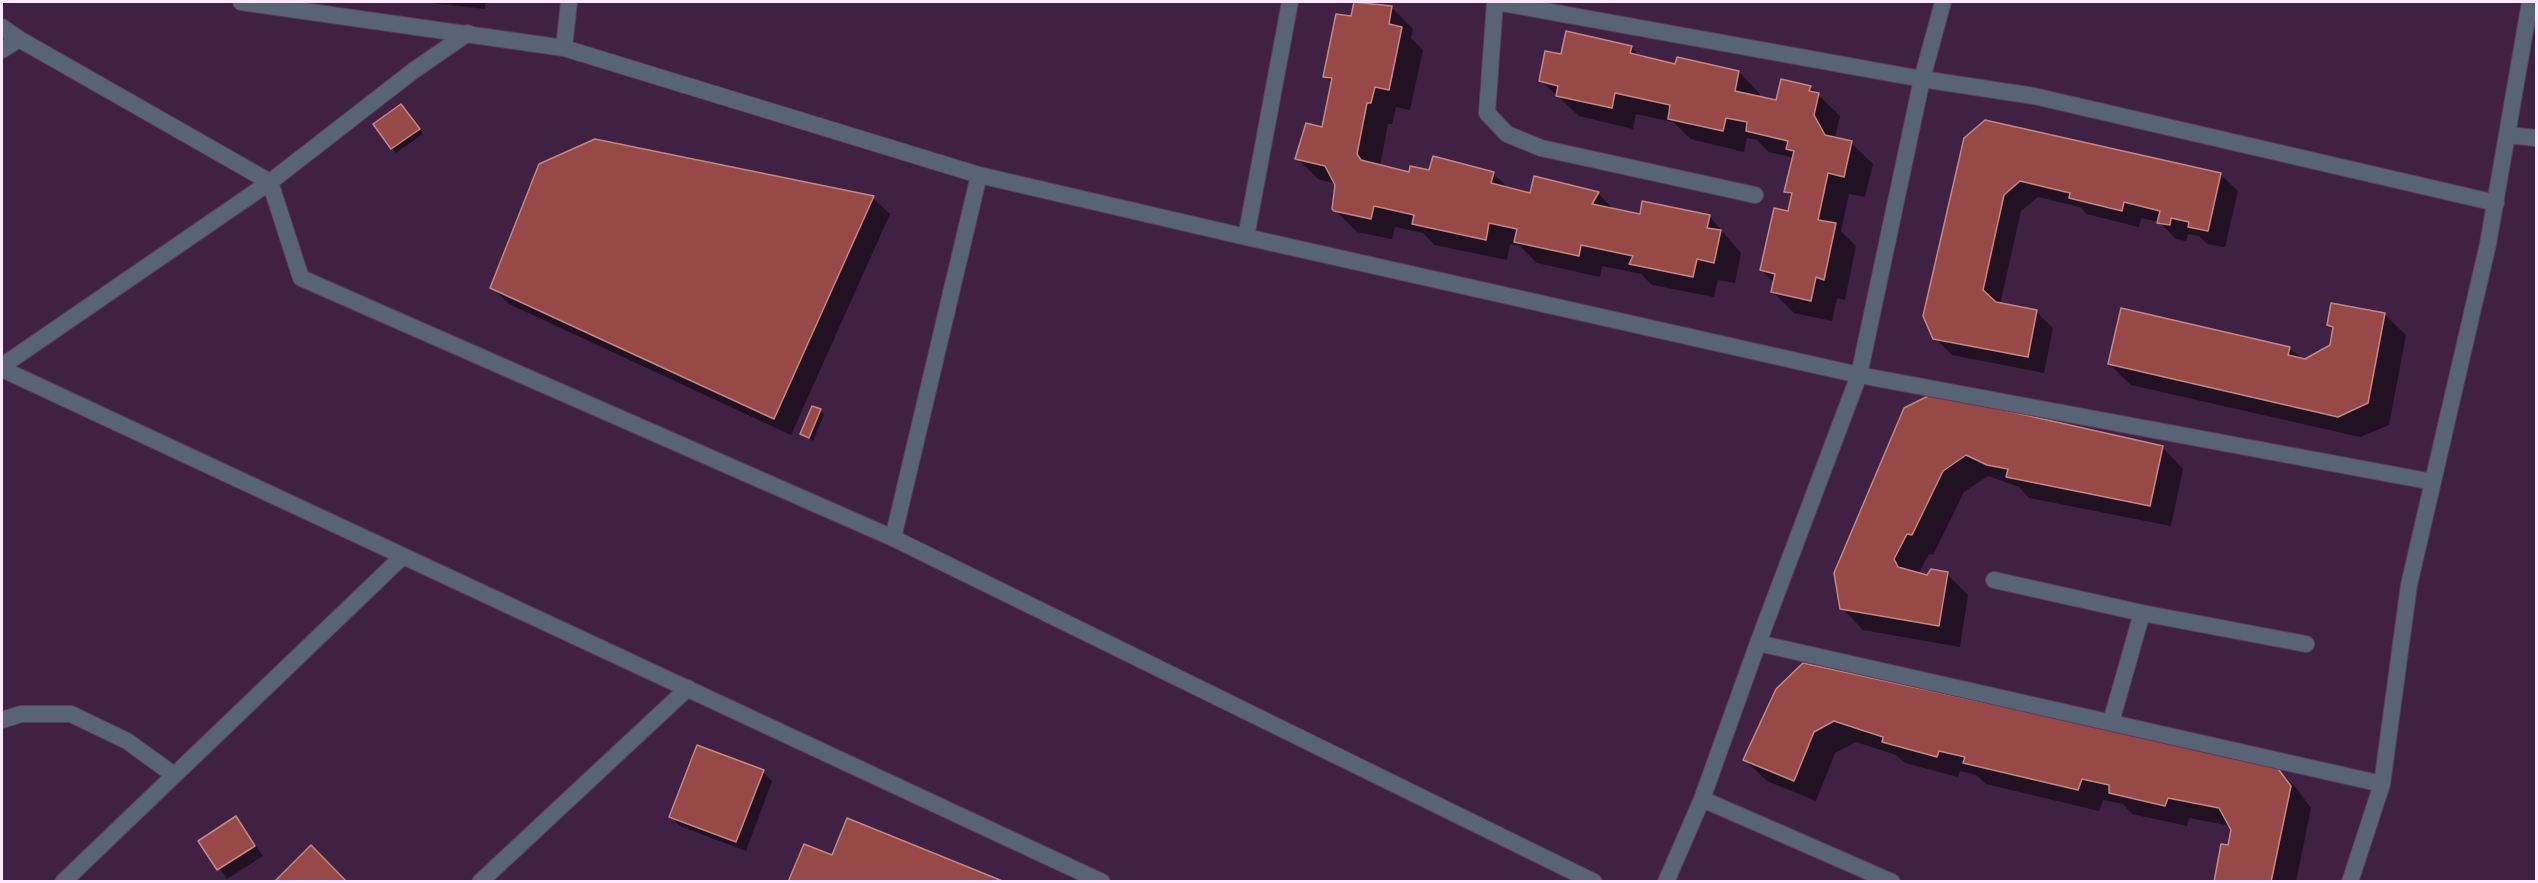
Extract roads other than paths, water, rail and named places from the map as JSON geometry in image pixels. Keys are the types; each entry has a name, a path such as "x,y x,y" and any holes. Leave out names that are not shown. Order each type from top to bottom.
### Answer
{"street":[{"path":"241,2 564,48 979,175 1859,375 2433,482"},
{"path":"564,48 569,2"},
{"path":"1246,237 1290,2"},
{"path":"1755,195 1541,148 1507,134 1487,113 1496,2 1922,79 2034,96 2496,203"},
{"path":"1666,882 1702,799 1859,375 1922,79 1943,2"},
{"path":"2350,882 2382,784 2409,585 2496,203 2530,2"},
{"path":"2,27 19,39 270,182 301,278 893,538 1594,882"},
{"path":"2,368 270,182 413,71 468,33"},
{"path":"2,50 19,39"},
{"path":"2508,135 2536,138"},
{"path":"893,538 979,175"},
{"path":"2,368 1102,882"},
{"path":"63,882 403,556"},
{"path":"1994,580 2142,613 2306,644"},
{"path":"2111,722 2142,613"},
{"path":"1758,643 2382,784"},
{"path":"480,882 688,688"},
{"path":"2,720 21,714 71,714 127,741 174,775"},
{"path":"1702,799 1892,882"}]}
